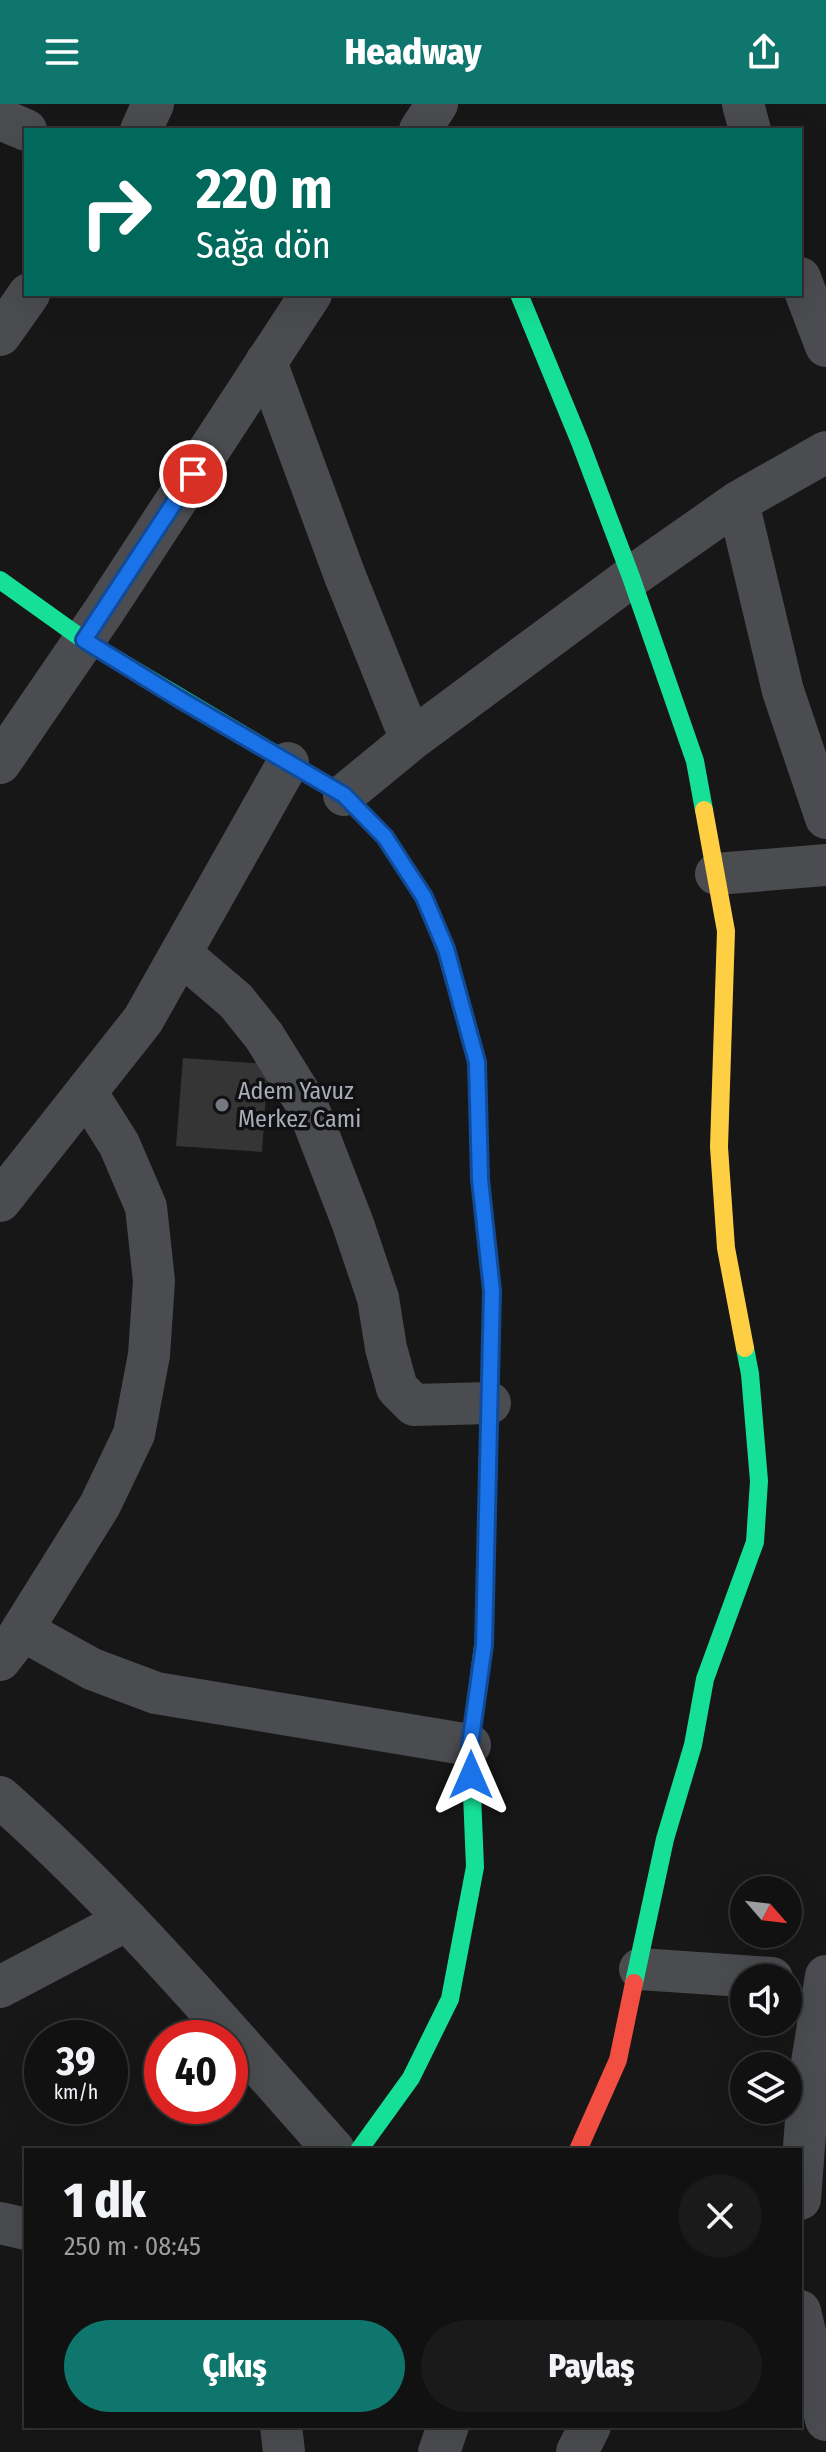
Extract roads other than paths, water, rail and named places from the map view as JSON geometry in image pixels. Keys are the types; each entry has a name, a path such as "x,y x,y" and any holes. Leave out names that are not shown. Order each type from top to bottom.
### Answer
{"street":[{"path":"142,128 153,104"},
{"path":"743,104 749,128"},
{"path":"0,119 24,129"},
{"path":"802,283 826,346"},
{"path":"0,335 28,296"},
{"path":"0,763 310,296"},
{"path":"520,296 631,577 695,761 726,931 719,1147 726,1248 750,1374 759,1481 755,1542 705,1679 693,1745 665,1839 640,1969 618,2060 579,2148"},
{"path":"266,362 345,576 411,740"},
{"path":"344,795 411,740 631,577 738,502 826,452"},
{"path":"738,502 783,691 826,818"},
{"path":"0,580 84,640 344,795 385,837 424,897 446,949 477,1062 480,1179 492,1291 484,1645 470,1745 475,1867 450,1999 411,2078 360,2148"},
{"path":"0,1201 143,1020 288,763"},
{"path":"716,874 826,865"},
{"path":"181,954 236,1001 264,1036 307,1105 378,1298 386,1348 397,1388 414,1405 490,1403"},
{"path":"86,1092 119,1144 146,1207 154,1281 149,1355 134,1434 100,1505 11,1645 92,1669 156,1693 470,1745"},
{"path":"0,1797 62,1852 175,1970 332,2148"},
{"path":"0,1987 127,1920"},
{"path":"640,1969 730,1975"},
{"path":"802,1979 826,1979 809,2081 802,2173"},
{"path":"0,2223 24,2229"},
{"path":"802,2319 826,2420"},
{"path":"281,2428 284,2452"},
{"path":"439,2452 447,2428"},
{"path":"577,2452 589,2428"}],"place":[{"name":"Adem Yavuz Merkez Cami","path":"222,1105"}]}
